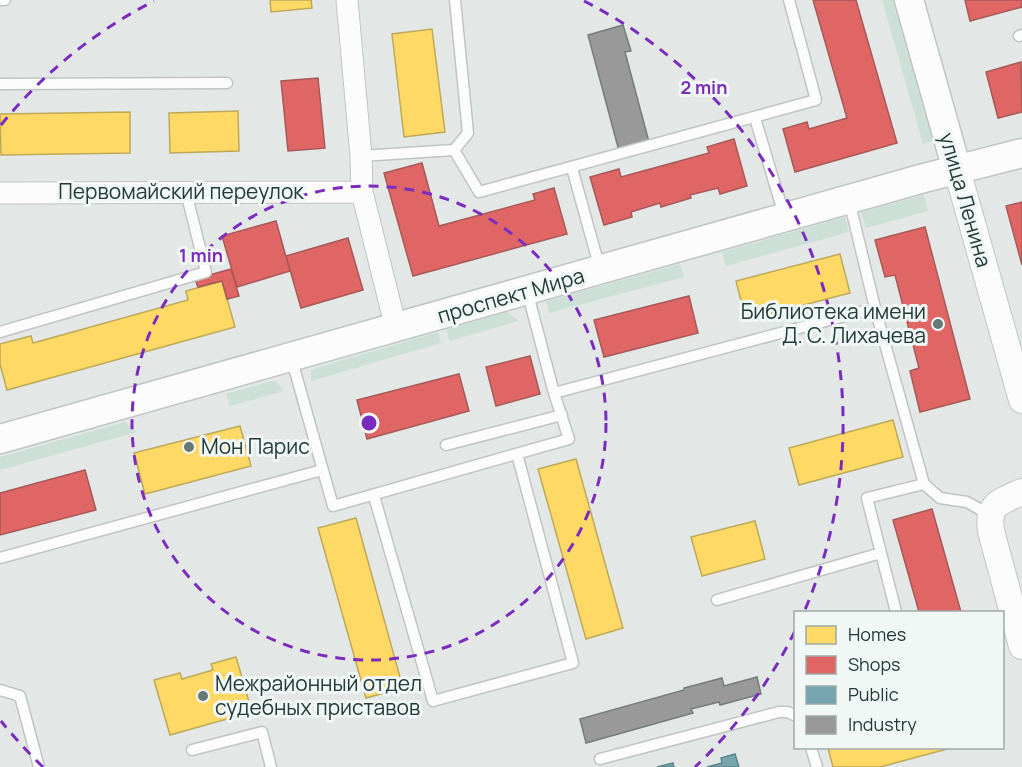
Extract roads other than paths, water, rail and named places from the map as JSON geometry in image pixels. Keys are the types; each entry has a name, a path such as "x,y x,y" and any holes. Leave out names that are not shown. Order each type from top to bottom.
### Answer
{"main road":[{"name":"улица Ленина","path":"909,0 957,170"},
{"name":"проспект Мира","path":"1,434 291,357 1022,153"}],"street":[{"path":"347,0 362,156 362,192 396,328"},
{"name":"улица Ленина","path":"957,170 1022,400"},
{"name":"Первомайский переулок","path":"0,193 362,192"},
{"path":"1022,492 995,506 990,515 991,531 1022,646"}],"lane":[{"path":"0,0 5,0"},
{"path":"362,156 454,150 468,133 454,0"},
{"path":"454,150 479,192 816,100 789,0"},
{"path":"0,84 227,83"},
{"path":"755,118 785,219"},
{"path":"572,168 600,271"},
{"path":"0,332 206,272 186,192"},
{"path":"849,200 875,308 924,484 940,498 967,502 990,515"},
{"path":"291,357 333,506 374,496 569,439 554,393 527,291"},
{"path":"554,393 875,308"},
{"path":"446,445 561,415"},
{"path":"374,496 433,701 573,663 517,454"},
{"path":"0,558 321,470"},
{"path":"896,611 867,498 924,484"},
{"path":"717,600 881,554"},
{"path":"0,690 20,696 39,767"},
{"path":"600,759 779,712 788,712 794,715"},
{"path":"192,750 262,732 271,767"},
{"path":"812,749 817,767"}],"place":[{"name":"Библиотека имени Д. С. Лихачева","path":"938,324"},
{"name":"Мон Парис","path":"189,447"},
{"name":"Межрайонный отдел судебных приставов","path":"203,696"}]}
